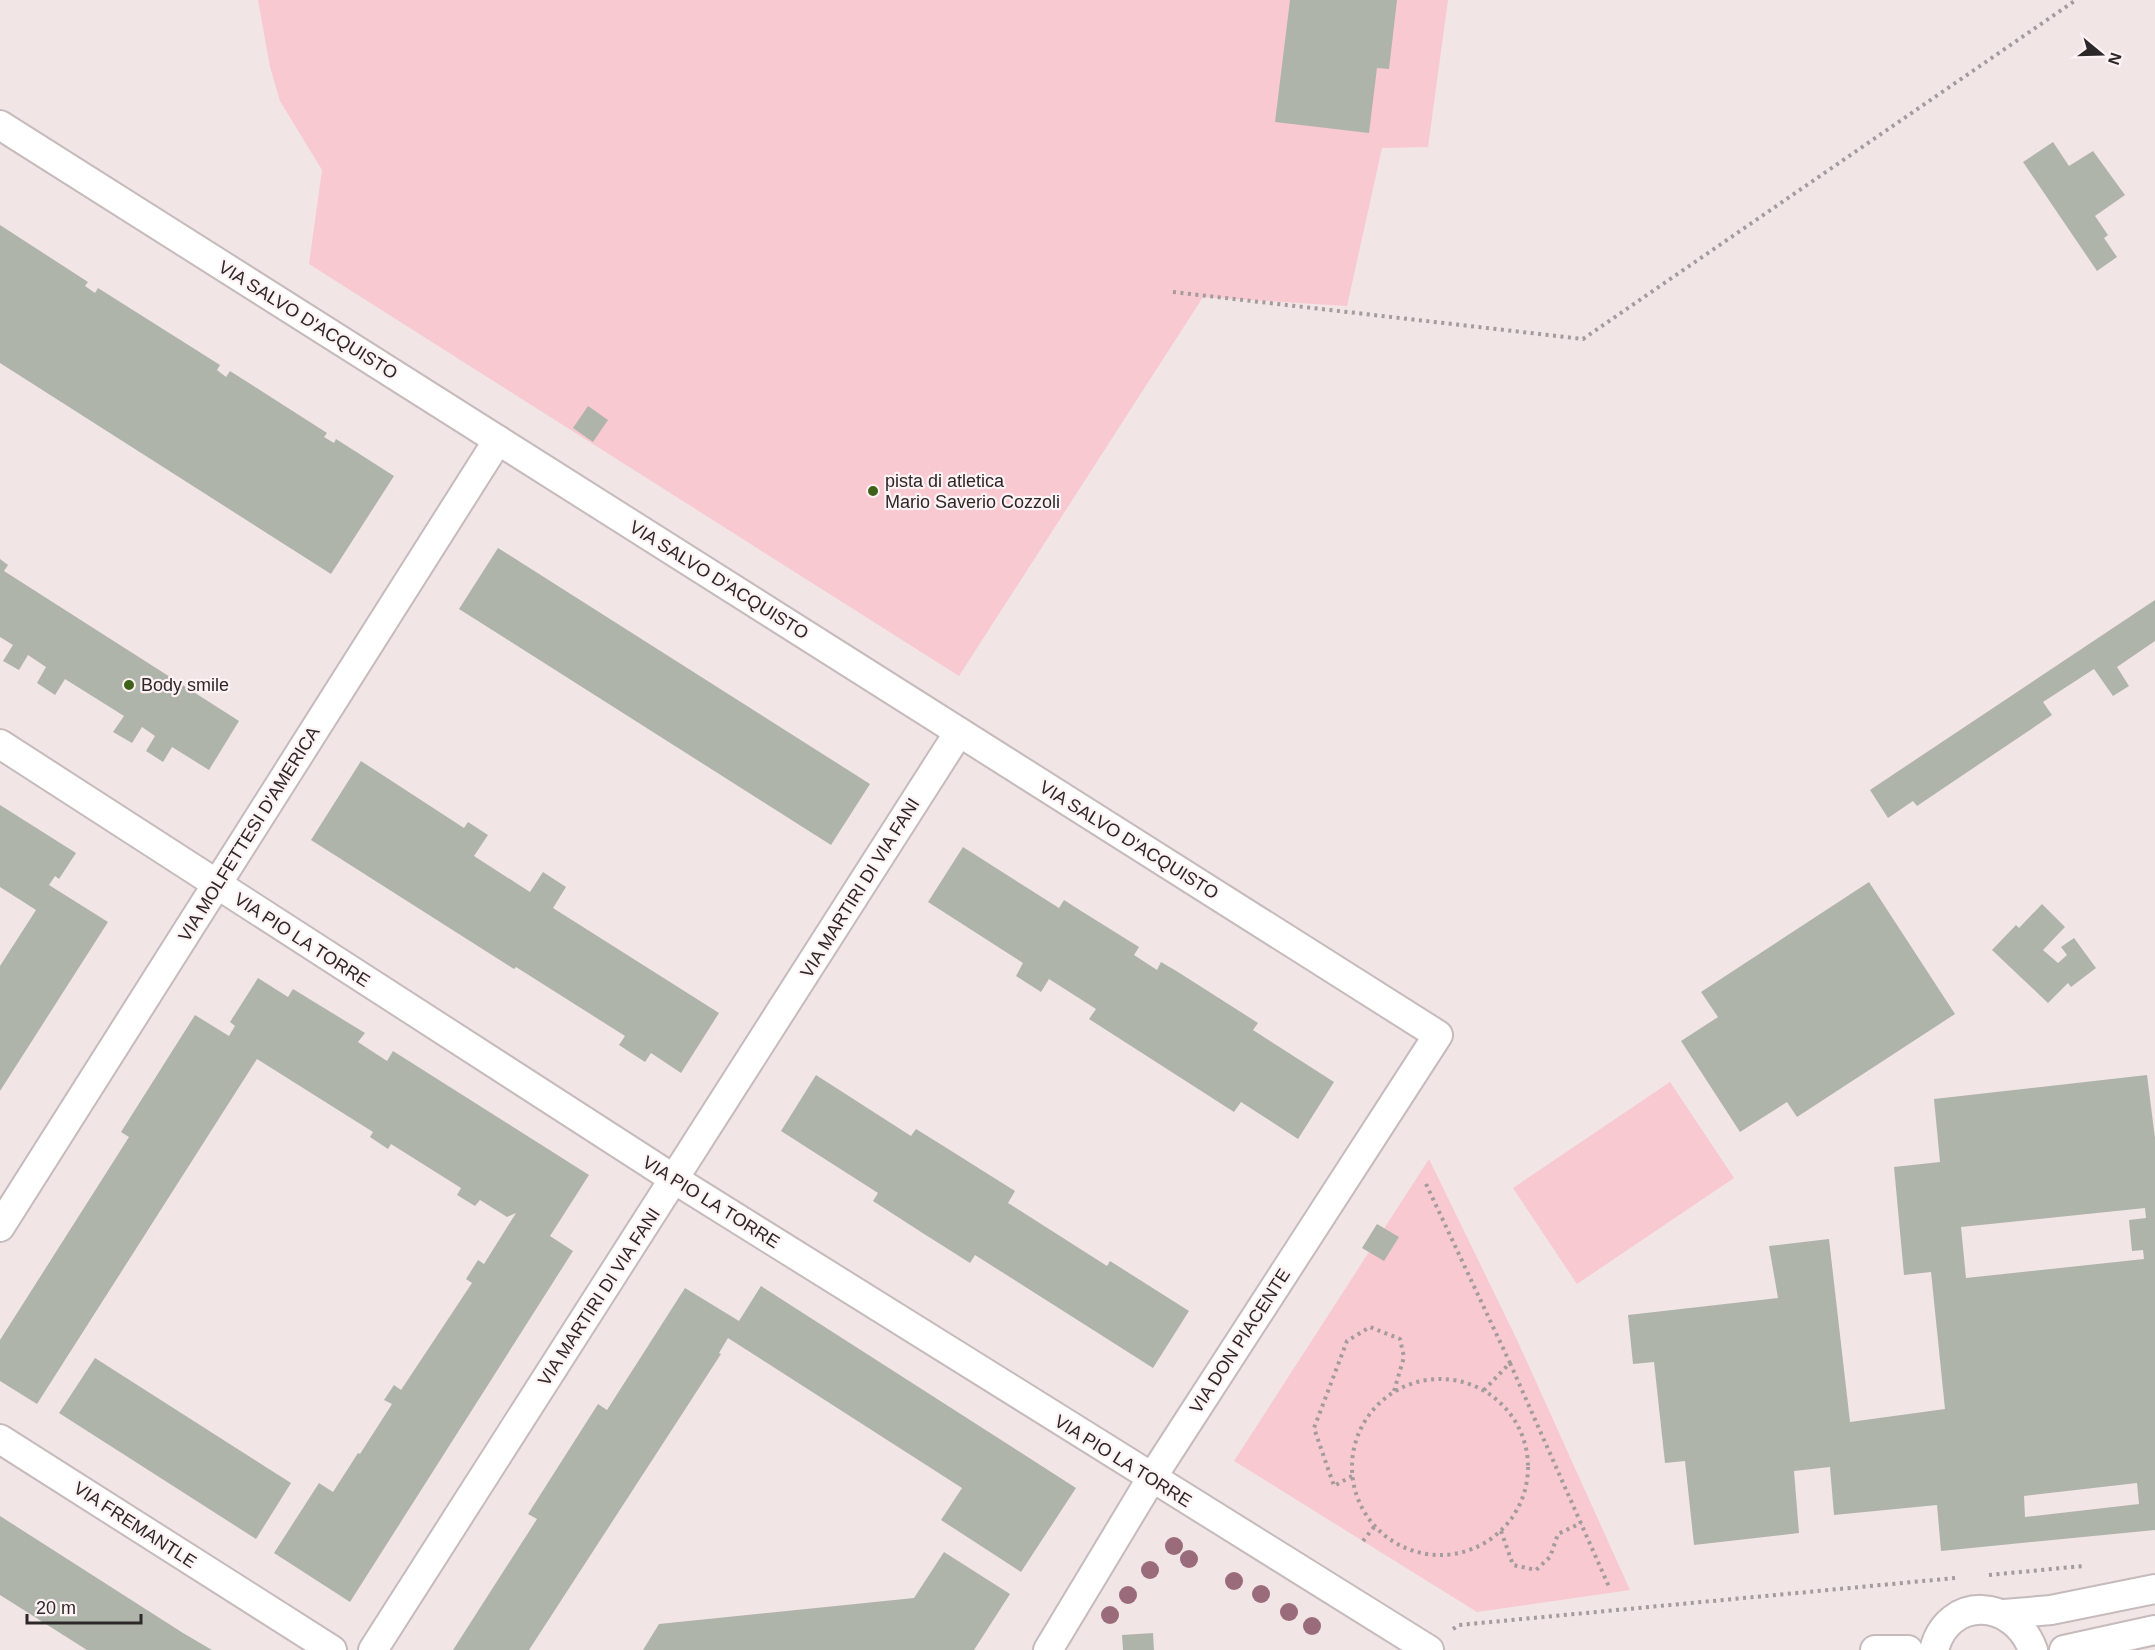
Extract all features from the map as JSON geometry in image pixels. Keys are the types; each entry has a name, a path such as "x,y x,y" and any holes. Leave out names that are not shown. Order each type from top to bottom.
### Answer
{"street":[{"name":"VIA SALVO D'ACQUISTO","path":"0,125 1438,1035"},
{"name":"VIA MOLFETTESI D'AMERICA","path":"0,1227 498,440"},
{"name":"VIA MARTIRI DI VIA FANI","path":"374,1650 959,732"},
{"name":"VIA PIO LA TORRE","path":"0,744 674,1179 1151,1479 1429,1650"},
{"name":"VIA DON PIACENTE","path":"1047,1650 1151,1479 1438,1035"},
{"name":"VIA FREMANTLE","path":"0,1438 332,1650"},
{"path":"2004,1614 2050,1610 2155,1589"},
{"path":"1934,1650 1946,1626 1958,1616 1973,1611 1989,1610 2004,1614 2018,1623 2027,1635 2033,1650"},
{"path":"2064,1650 2155,1630"},
{"path":"1875,1650 1908,1650"}],"path":[{"path":"1173,292 1583,339 2076,0"},
{"path":"1426,1184 1510,1363 1610,1589"},
{"path":"1352,1476 1334,1486 1314,1428 1347,1341 1370,1328 1400,1339 1404,1357 1394,1393"},
{"path":"1484,1390 1510,1363"},
{"path":"1431,1379 1458,1380 1484,1390 1510,1415 1520,1430 1528,1456 1527,1484 1517,1509 1501,1531 1478,1547 1451,1555 1423,1554 1397,1544 1374,1527 1359,1504 1352,1476 1354,1448 1364,1422 1382,1401 1394,1393 1405,1386 1431,1379"},
{"path":"1501,1531 1513,1564 1536,1570 1550,1557 1558,1534 1581,1523"},
{"path":"1363,1541 1374,1527"},
{"path":"1979,1576 2085,1566"},
{"path":"1459,1625 1967,1577"}],"shaded area":[{"name":"pista di atletica Mario Saverio Cozzoli","path":"258,0 1448,0 1428,147 1382,148 1347,306 1203,297 959,676 309,264 322,170 280,101 270,67"},
{"path":"1670,1082 1734,1178 1577,1284 1513,1188"},
{"path":"1429,1159 1518,1342 1630,1590 1477,1612 1234,1461"}],"building":[{"path":"1290,0 1397,0 1389,69 1377,68 1369,133 1275,122"},
{"path":"2053,142 2069,166 2093,151 2125,195 2095,216 2108,235 2104,238 2117,257 2097,271 2023,162"},
{"path":"0,225 88,282 85,286 95,293 98,288 220,365 217,370 226,377 230,371 327,433 324,437 334,443 336,439 394,476 331,574 0,363"},
{"path":"588,406 608,420 593,442 573,428"},
{"path":"498,548 870,784 831,845 459,609"},
{"path":"0,559 8,565 4,571 239,721 209,770 172,747 163,762 146,751 155,736 142,727 132,743 113,732 124,716 65,679 55,695 37,683 46,667 28,655 19,670 3,661 13,645 0,637"},
{"path":"2155,600 2155,641 2117,667 2129,686 2113,696 2094,669 2043,702 2052,715 1917,806 1913,801 1888,818 1870,790"},
{"path":"361,761 464,828 468,822 488,835 474,856 530,892 543,872 566,887 553,908 719,1013 681,1073 651,1053 645,1062 619,1045 625,1036 516,967 514,969 311,840"},
{"path":"0,805 76,853 59,879 55,876 49,885 108,922 0,1091 0,966 36,910 0,887"},
{"path":"963,847 1059,908 1064,900 1139,947 1134,955 1157,970 1161,962 1178,972 1258,1023 1253,1030 1334,1082 1298,1139 1241,1102 1234,1112 1089,1019 1096,1009 1049,979 1041,992 1016,976 1023,963 928,902"},
{"path":"1869,882 1955,1014 1797,1117 1787,1102 1740,1132 1681,1041 1718,1017 1701,992"},
{"path":"2042,904 2065,927 2043,950 2058,963 2067,955 2061,947 2074,938 2096,968 2071,987 2068,983 2048,1003 1992,950 2016,925 2019,928"},
{"path":"258,978 288,997 293,989 365,1033 358,1042 387,1061 393,1051 589,1175 550,1236 573,1251 350,1602 274,1553 319,1483 333,1492 392,1404 384,1400 394,1385 401,1390 472,1283 466,1279 478,1260 484,1264 516,1213 507,1217 480,1200 475,1206 457,1195 461,1188 391,1144 388,1149 370,1137 373,1132 257,1059 37,1404 0,1381 0,1340 129,1137 121,1132 195,1015 229,1036 235,1026 230,1022"},
{"path":"816,1075 911,1136 916,1129 1015,1191 1008,1203 1107,1266 1110,1261 1189,1311 1153,1368 975,1255 970,1263 921,1232 873,1201 878,1193 781,1131"},
{"path":"2147,1075 2155,1138 2155,1530 1941,1551 1937,1505 1834,1515 1830,1467 1794,1471 1799,1533 1694,1545 1685,1461 1665,1463 1654,1362 1633,1364 1628,1315 1778,1298 1769,1246 1829,1239 1850,1422 1945,1409 1931,1272 1904,1275 1894,1167 1940,1162 1934,1099","holes":["2145,1208 2146,1218 2129,1220 2132,1251 2143,1250 2144,1259 1966,1278 1961,1227","2137,1483 2139,1504 2025,1517 2024,1496"]},
{"path":"1377,1224 1399,1237 1384,1261 1362,1248"},
{"path":"761,1286 1076,1488 1021,1572 941,1520 962,1488 728,1338 719,1353 721,1354 529,1650 453,1650 537,1519 528,1514 598,1404 607,1410 685,1288 739,1321"},
{"path":"95,1358 291,1483 256,1539 59,1413"},
{"path":"0,1516 212,1650 87,1650 0,1595"},
{"path":"944,1552 1010,1594 974,1650 643,1650 659,1624 914,1598"},
{"path":"1153,1633 1154,1650 1123,1650 1122,1635"}],"place":[{"name":"pista di atletica Mario Saverio Cozzoli","path":"873,491"},
{"name":"Body smile","path":"129,685"}]}
